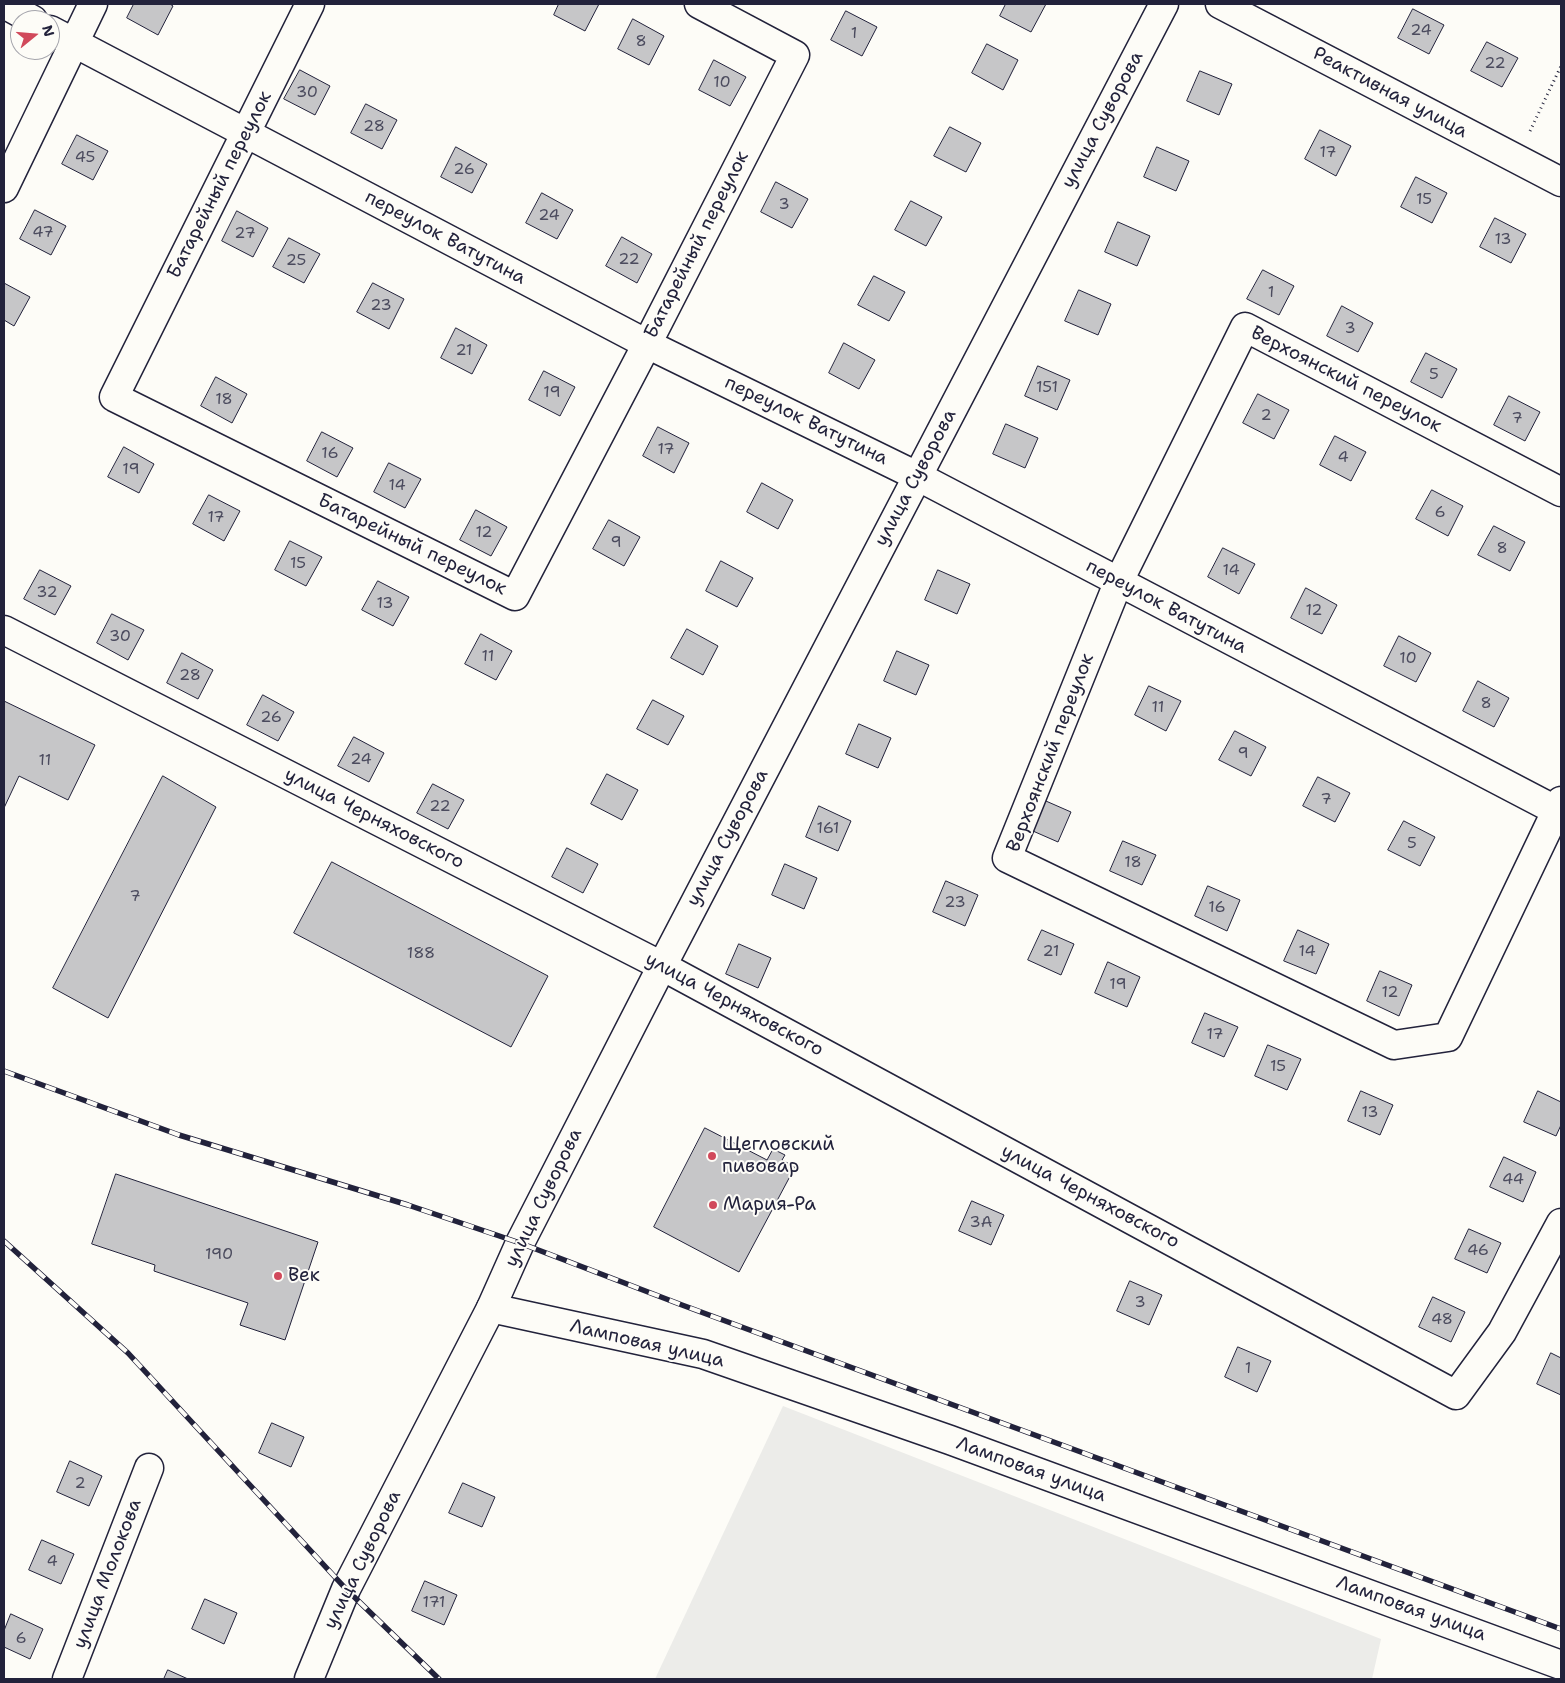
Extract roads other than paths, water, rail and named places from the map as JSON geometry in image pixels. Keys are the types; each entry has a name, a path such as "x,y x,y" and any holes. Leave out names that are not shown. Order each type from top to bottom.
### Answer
{"street":[{"path":"4,188 62,36 93,4"},
{"name":"Батарейный переулок","path":"310,4 114,397 515,596 795,55 698,4"},
{"name":"улица Суворова","path":"309,1679 346,1589 491,1308 520,1243 662,966 1164,4"},
{"name":"Реактивная улица","path":"1220,4 1561,182"},
{"name":"переулок Ватутина","path":"62,36 647,344 917,476 1118,582 1560,808"},
{"name":"Верхоянский переулок","path":"1560,808 1448,1037 1394,1044 1008,858 1118,582 1245,327 1561,492"},
{"name":"улица Черняховского","path":"4,630 662,966 1456,1395 1502,1332 1561,1224"},
{"name":"Ламповая улица","path":"491,1308 703,1354 950,1440 1561,1665"},
{"name":"улица Молокова","path":"67,1679 149,1468"}],"railway":[{"path":"4,1071 179,1135 408,1205 520,1243 682,1305 1561,1629"},
{"path":"4,1241 128,1353 346,1589 439,1679"}],"place":[{"name":"Щегловский пивовар","path":"712,1156"},
{"name":"Мария-Ра","path":"713,1205"},
{"name":"Век","path":"278,1276"}]}
